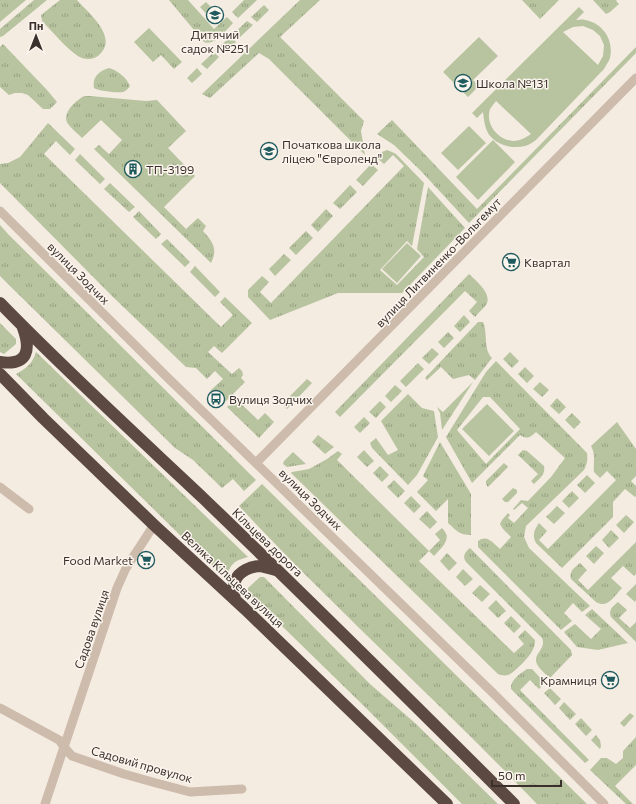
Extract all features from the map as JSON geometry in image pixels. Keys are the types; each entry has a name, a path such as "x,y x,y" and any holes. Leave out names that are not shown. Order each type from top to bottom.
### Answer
{"highway":[{"name":"Кільцева дорога","path":"0,303 107,408 203,498 514,804"},
{"path":"0,362 15,363 21,360 26,354 28,346 27,338 22,325"},
{"name":"Велика Кільцева вулиця","path":"0,374 43,418 154,525 235,600 447,804"},
{"path":"235,600 235,582 239,574 248,568 260,566 276,570"}],"street":[{"name":"вулиця Литвиненко-Вольгемут","path":"256,463 636,78"},
{"name":"вулиця Зодчих","path":"0,211 157,367 494,694 604,804"},
{"path":"0,487 29,509"},
{"name":"Садова вулиця","path":"46,804 117,588 126,568 154,525"},
{"path":"0,708 59,740 64,747"},
{"name":"Садовий провулок","path":"64,747 72,756 130,776 190,792 242,789"}],"green space":[{"path":"0,0 26,0 0,22"},
{"path":"34,0 47,0 0,37 0,29"},
{"path":"60,0 77,0 100,26 106,41 104,48 99,55 87,59 77,56 42,21 41,15"},
{"path":"169,0 188,0 214,29 227,17 233,23 216,40 208,43 204,42"},
{"path":"244,0 257,0 238,18 232,12"},
{"path":"300,0 320,0 280,37 364,121 361,131 365,155 269,59 259,53 210,98 202,94"},
{"path":"522,0 559,0 540,19"},
{"path":"593,0 617,0 616,1 619,4 606,14"},
{"path":"206,2 216,12 210,18 200,7"},
{"path":"264,5 269,10 257,22 251,17"},
{"path":"579,7 584,12 576,20 591,22 606,33 609,39 611,51 610,58 604,69 536,140 531,143 525,146 511,147 498,142 490,136 487,131 483,112 477,118 472,113","holes":["583,26 593,30 600,36 604,45 603,56 598,65 563,32 573,27","496,101 531,134 522,139 513,141 502,138 494,130 489,120 490,109"]},
{"path":"247,21 253,25 239,38 234,33"},
{"path":"149,28 182,62 174,69 161,55 153,62 134,42"},
{"path":"231,36 236,42 223,54 218,48"},
{"path":"479,37 498,56 473,80 479,86 468,97 443,72"},
{"path":"3,44 57,102 50,109 43,109 28,95 15,93 9,95 0,87 0,47"},
{"path":"636,47 636,53 469,223 420,170 394,145 377,134 392,120 477,209"},
{"path":"214,52 219,57 207,69 201,64"},
{"path":"109,68 118,72 127,80 130,86 126,90 123,92 112,92 94,88 94,81 97,75"},
{"path":"197,68 202,74 192,83 187,78"},
{"path":"84,96 146,101 157,100 186,131 168,148 195,176 164,207 186,229 198,218 206,226 203,231 212,242 214,250 211,263 94,149 99,145 109,154 122,140 101,120 82,138 68,124 66,116 70,108"},
{"path":"48,123 75,149 70,155 56,141 44,154 221,327 233,315 220,302 225,297 252,323 222,353 214,346 208,352 232,374 239,368 242,371 243,375 241,378 245,382 223,404 210,391 223,379 215,371 207,379 196,368 186,367 113,297 0,183 0,164 8,163 20,157"},
{"path":"469,126 486,143 458,170 441,153"},
{"path":"493,140 515,162 478,200 456,177"},
{"path":"387,150 396,154 424,183 412,246 407,241 380,270 397,285 424,257 417,249 428,187 465,228 402,293 338,293 270,320 248,297 248,290 262,276 269,282 260,292 271,303 404,166 393,155 384,164 376,157"},
{"path":"80,154 105,179 100,184 75,160"},
{"path":"371,164 378,170 363,186 356,180"},
{"path":"110,183 135,207 129,212 104,189"},
{"path":"350,185 357,192 340,209 333,203"},
{"path":"326,209 333,216 318,232 311,225"},
{"path":"139,211 161,234 156,239 133,217"},
{"path":"0,225 256,480 244,491 233,479 222,488 193,460 175,448 12,288 0,276"},
{"path":"306,231 313,238 296,255 289,248"},
{"path":"167,239 190,262 185,267 161,244"},
{"path":"407,243 421,256 397,283 382,269"},
{"path":"284,254 291,260 275,276 269,269"},
{"path":"195,266 220,292 215,297 190,272"},
{"path":"469,274 486,292 488,301 486,305 475,317 469,311 477,302 465,291 340,417 335,412"},
{"path":"464,315 470,322 460,332 454,326"},
{"path":"478,322 483,322 489,354 492,358 475,380 469,375 453,379 441,367 427,380 425,378"},
{"path":"0,323 16,339 16,344 4,354 0,352"},
{"path":"448,332 454,338 444,348 438,342"},
{"path":"432,348 439,354 429,364 422,358"},
{"path":"36,352 248,557 234,563 231,566 226,578 184,539 16,374 29,365"},
{"path":"510,352 519,361 512,368 503,359"},
{"path":"496,361 587,453 587,462 584,470 526,526 524,537 529,548 590,606 582,612 573,603 564,613 572,621 561,630 478,547 478,541 484,538 487,539 500,549 511,537 500,524 502,520 508,513 510,515 508,518 514,523 528,508 522,503 514,510 513,509 521,500 528,501 551,477 565,458 536,432 529,437 520,435 472,483 446,437 486,372","holes":["483,397 490,397 520,429 486,464 457,430"]},
{"path":"418,363 424,369 406,387 400,381"},
{"path":"525,367 534,376 527,383 518,374"},
{"path":"307,379 312,383 287,409 282,404"},
{"path":"473,382 442,430 440,413 437,407 443,412"},
{"path":"540,382 549,390 542,397 533,389"},
{"path":"395,385 402,391 391,402 385,396"},
{"path":"408,394 422,408 434,411 438,437 417,475 408,485 372,448 370,443 376,438 388,455 398,450 381,421"},
{"path":"557,398 566,407 559,414 550,406"},
{"path":"236,399 258,420 265,413 274,422 259,438 227,407"},
{"path":"380,401 386,407 376,418 369,412"},
{"path":"487,404 514,431 489,456 462,429"},
{"path":"572,413 581,422 574,429 565,420"},
{"path":"364,417 370,423 360,433 354,427"},
{"path":"617,422 636,449 636,476 631,481 636,486 636,496 635,497 625,489 613,502 613,517 562,568 536,543 534,537 535,530 539,523 547,531 539,540 548,549 616,480 607,471 600,478 594,472 594,456 591,446"},
{"path":"318,435 334,447 325,454 312,442"},
{"path":"440,442 471,494 471,535 461,533 448,523 448,499 436,511 417,492 428,480 423,476"},
{"path":"364,450 374,461 367,467 357,457"},
{"path":"523,450 527,451 544,466 543,474 534,484 531,481 538,474 518,455"},
{"path":"338,451 342,454 337,460 429,551 419,561 514,653 524,644 518,637 525,630 535,640 531,653 511,674 498,674 291,473 309,469"},
{"path":"293,452 306,464 287,467 283,464"},
{"path":"504,463 508,467 488,487 486,481"},
{"path":"380,466 389,475 382,482 373,473"},
{"path":"587,475 595,483 585,493 577,485"},
{"path":"394,480 405,491 398,498 387,487"},
{"path":"262,484 587,804 537,804 324,593 239,506"},
{"path":"513,488 517,490 517,493 508,502 505,502 502,499"},
{"path":"572,491 579,498 569,508 562,501"},
{"path":"411,496 421,506 414,513 404,503"},
{"path":"557,506 565,513 554,524 546,517"},
{"path":"427,511 437,522 430,529 419,519"},
{"path":"626,515 634,522 624,533 616,525"},
{"path":"442,528 447,536 445,543 434,556 429,551 440,540 435,534"},
{"path":"611,530 619,538 609,548 602,540"},
{"path":"636,542 636,574 634,576 623,566 611,578 622,588 607,603 600,604 596,602 571,579 571,572 580,563 587,570 578,580 588,590"},
{"path":"596,546 604,553 594,564 586,556"},
{"path":"470,548 571,650 572,655 550,678 539,668 536,660 536,657 543,645 542,638 466,562 464,558 465,554"},
{"path":"447,553 457,563 449,571 440,561"},
{"path":"463,569 473,579 465,586 456,577"},
{"path":"260,577 264,577 370,684 415,723 498,804 462,804 247,592 248,588"},
{"path":"636,584 636,600 635,602 626,594"},
{"path":"480,585 490,594 482,602 472,593"},
{"path":"496,600 506,611 498,618 488,608"},
{"path":"618,602 627,610 619,618 630,628 636,622 636,642 610,615 611,610"},
{"path":"592,609 628,643 598,650 577,647 564,632 575,624 591,639 601,629 585,615"},
{"path":"511,616 521,626 514,633 504,623"},
{"path":"527,669 532,669 545,683 539,689 530,680 520,690 589,760 585,763 511,689 514,680"},
{"path":"550,688 561,699 555,705 544,693"},
{"path":"564,702 576,714 570,720 559,708"},
{"path":"630,713 634,716 624,727 620,723"},
{"path":"581,718 592,730 586,736 575,724"},
{"path":"596,735 600,740 600,749 591,740"},
{"path":"636,737 636,765 615,786 633,804 626,804 590,770 601,758 607,758 616,764 623,758 623,751"}],"place":[{"name":"Дитячий садок №251","path":"215,15"},
{"name":"Школа №131","path":"463,83"},
{"name":"Початкова школа ліцею \"Євроленд\"","path":"269,151"},
{"name":"ТП-3199","path":"133,169"},
{"name":"Квартал","path":"511,262"},
{"name":"Вулиця Зодчих","path":"216,399"},
{"name":"Food Market","path":"146,560"},
{"name":"Крамниця","path":"610,680"}]}
